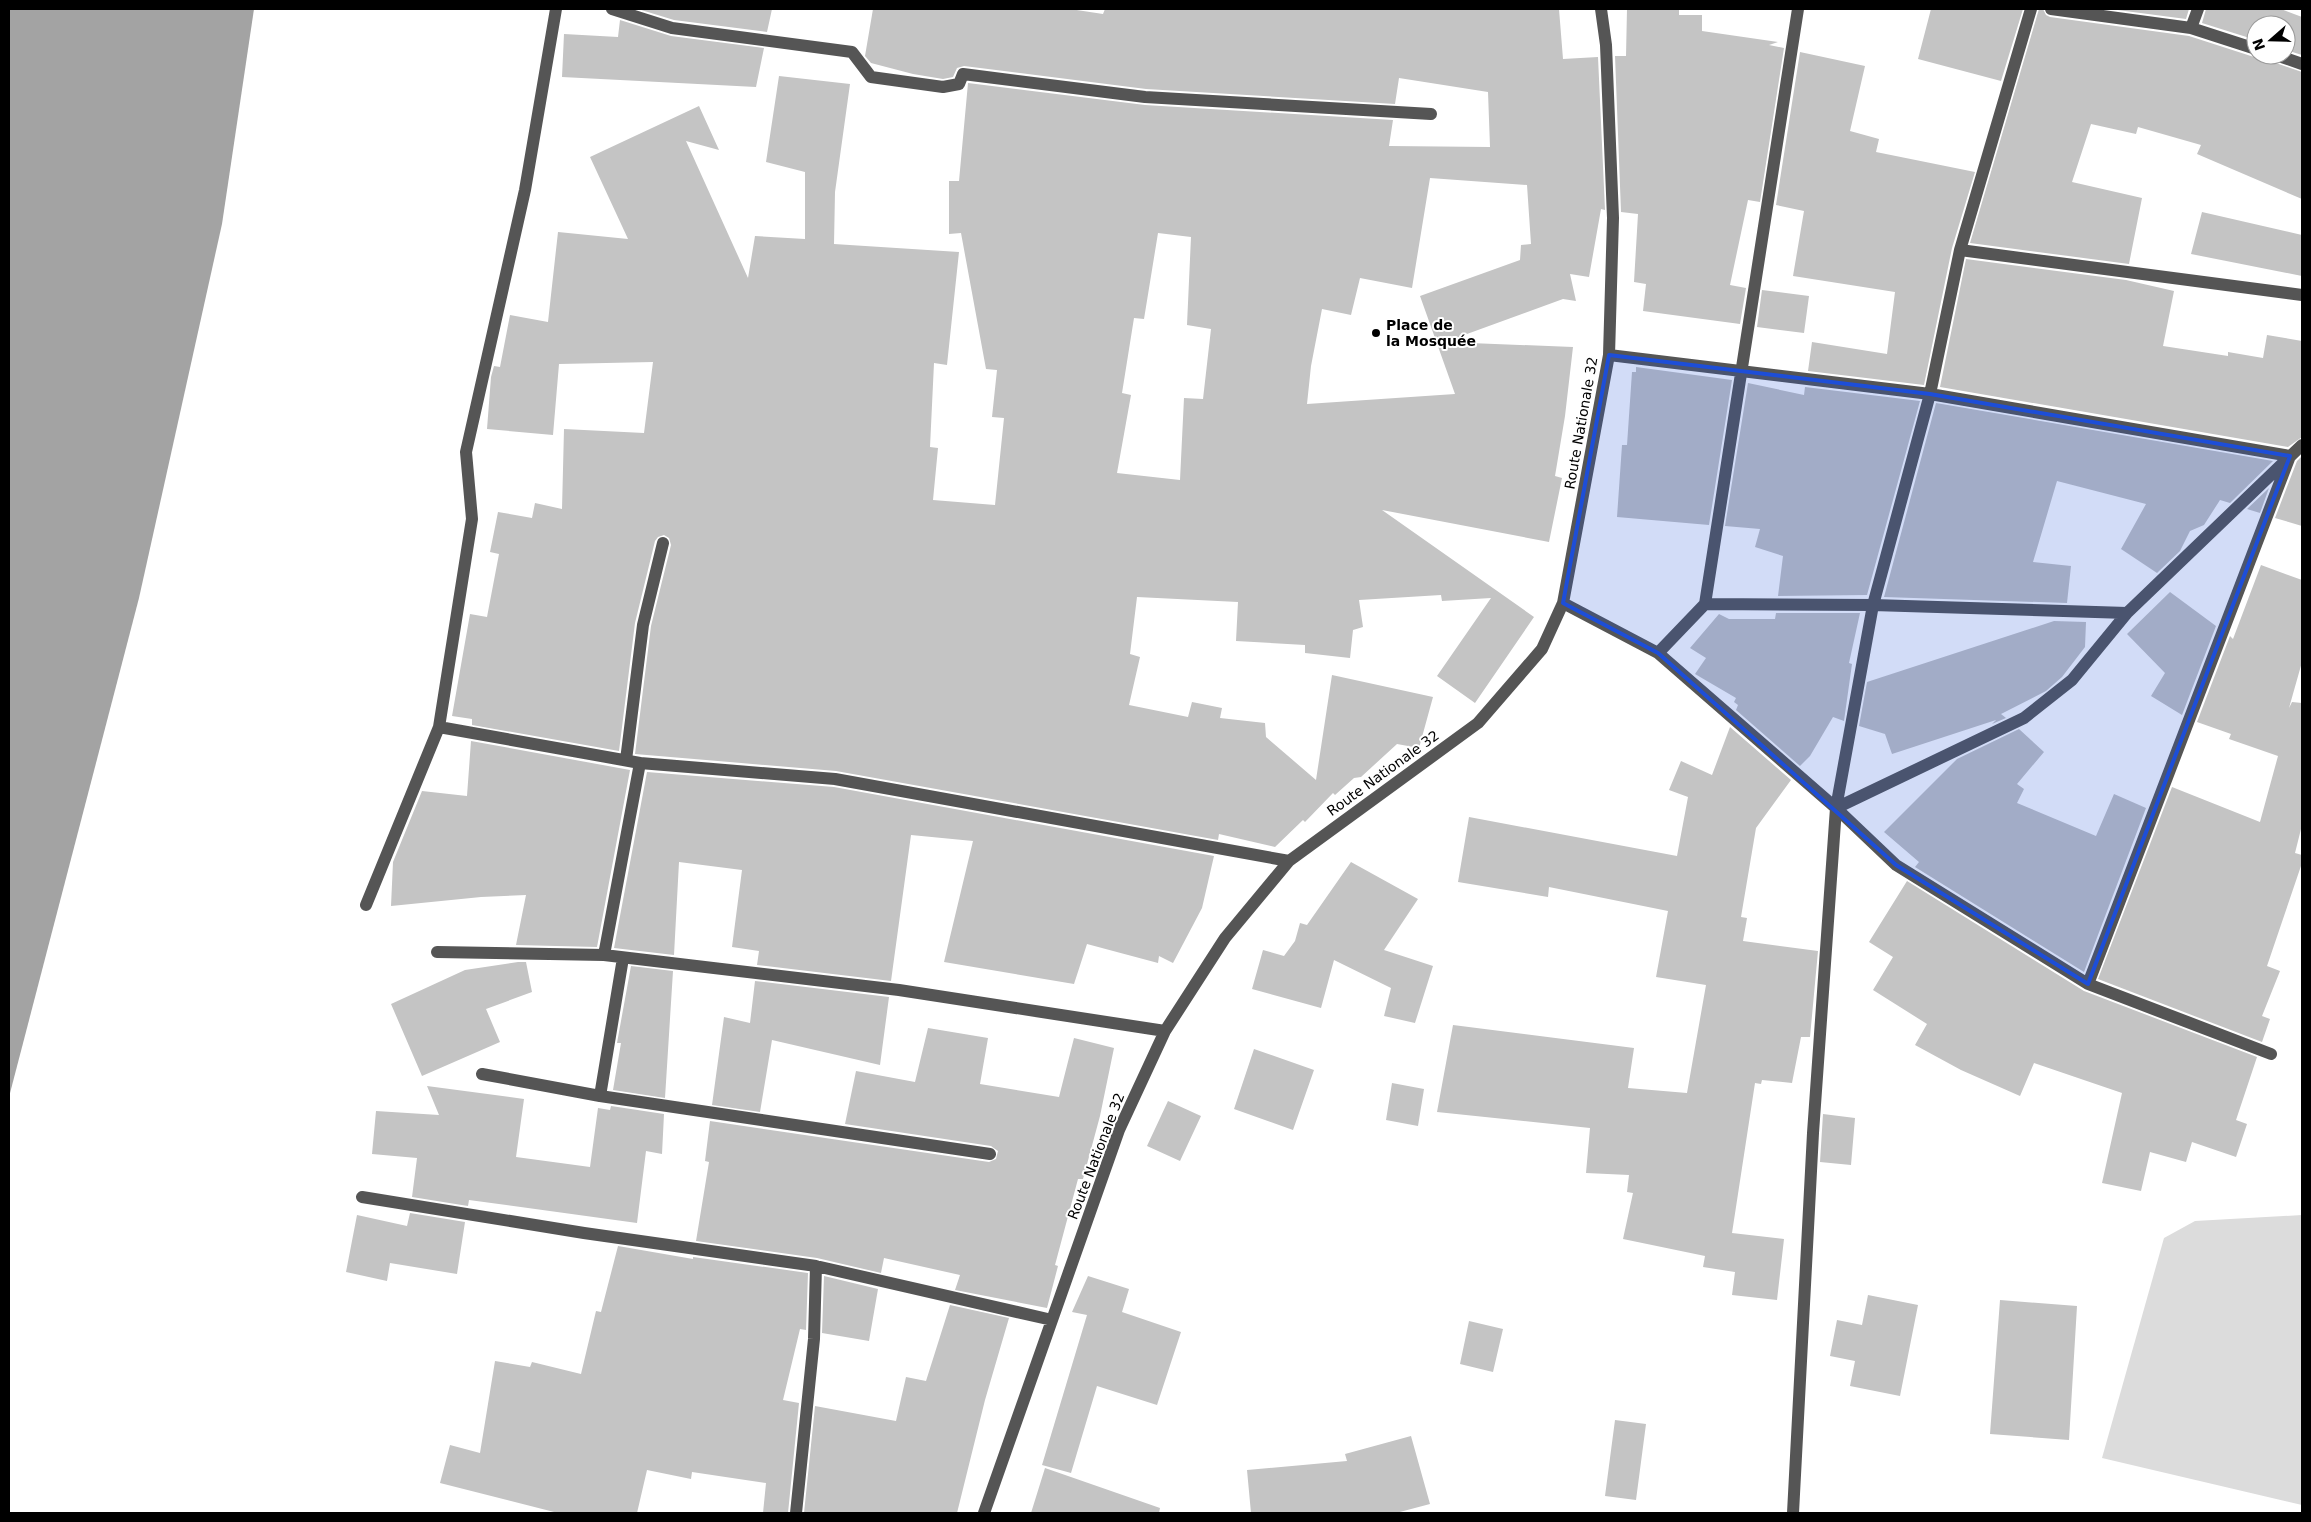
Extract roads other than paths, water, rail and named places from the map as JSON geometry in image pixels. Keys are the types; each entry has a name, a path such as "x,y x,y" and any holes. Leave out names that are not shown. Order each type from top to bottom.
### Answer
{"street":[{"path":"366,905 439,727 472,519 466,452 525,190 556,9"},
{"path":"612,9 672,28 852,52 871,77 943,87 959,84 963,74 1145,97 1431,114"},
{"name":"Route Nationale 32","path":"984,1513 1119,1130 1166,1031 1225,938 1289,861 1478,724 1542,649 1563,603 1609,355 1614,218 1606,45 1601,9"},
{"path":"1658,653 1705,604 1740,370 1798,9"},
{"path":"1793,1513 1813,1133 1836,808 1873,605 1930,394 1960,250 2031,9"},
{"path":"2051,9 2191,28 2246,46"},
{"path":"2191,28 2198,9"},
{"path":"1960,250 2302,295"},
{"path":"1609,355 1930,394 2290,456"},
{"path":"1836,808 2024,718 2072,680 2127,613 2302,445"},
{"path":"2088,984 2290,456"},
{"path":"626,760 643,626 663,543"},
{"path":"1563,603 1658,653 1836,808 1896,865 2088,984 2270,1054"},
{"path":"1705,604 1873,605 2127,613"},
{"path":"439,727 640,763 836,779 1289,861"},
{"path":"604,955 640,763"},
{"path":"437,952 604,955 898,990 1166,1031"},
{"path":"600,1096 623,958"},
{"path":"482,1074 600,1096 990,1154"},
{"path":"362,1197 584,1233 816,1266 1052,1320"},
{"path":"796,1513 814,1338 816,1266"}],"place":[{"name":"Place de la Mosquée","path":"1376,333"}]}
